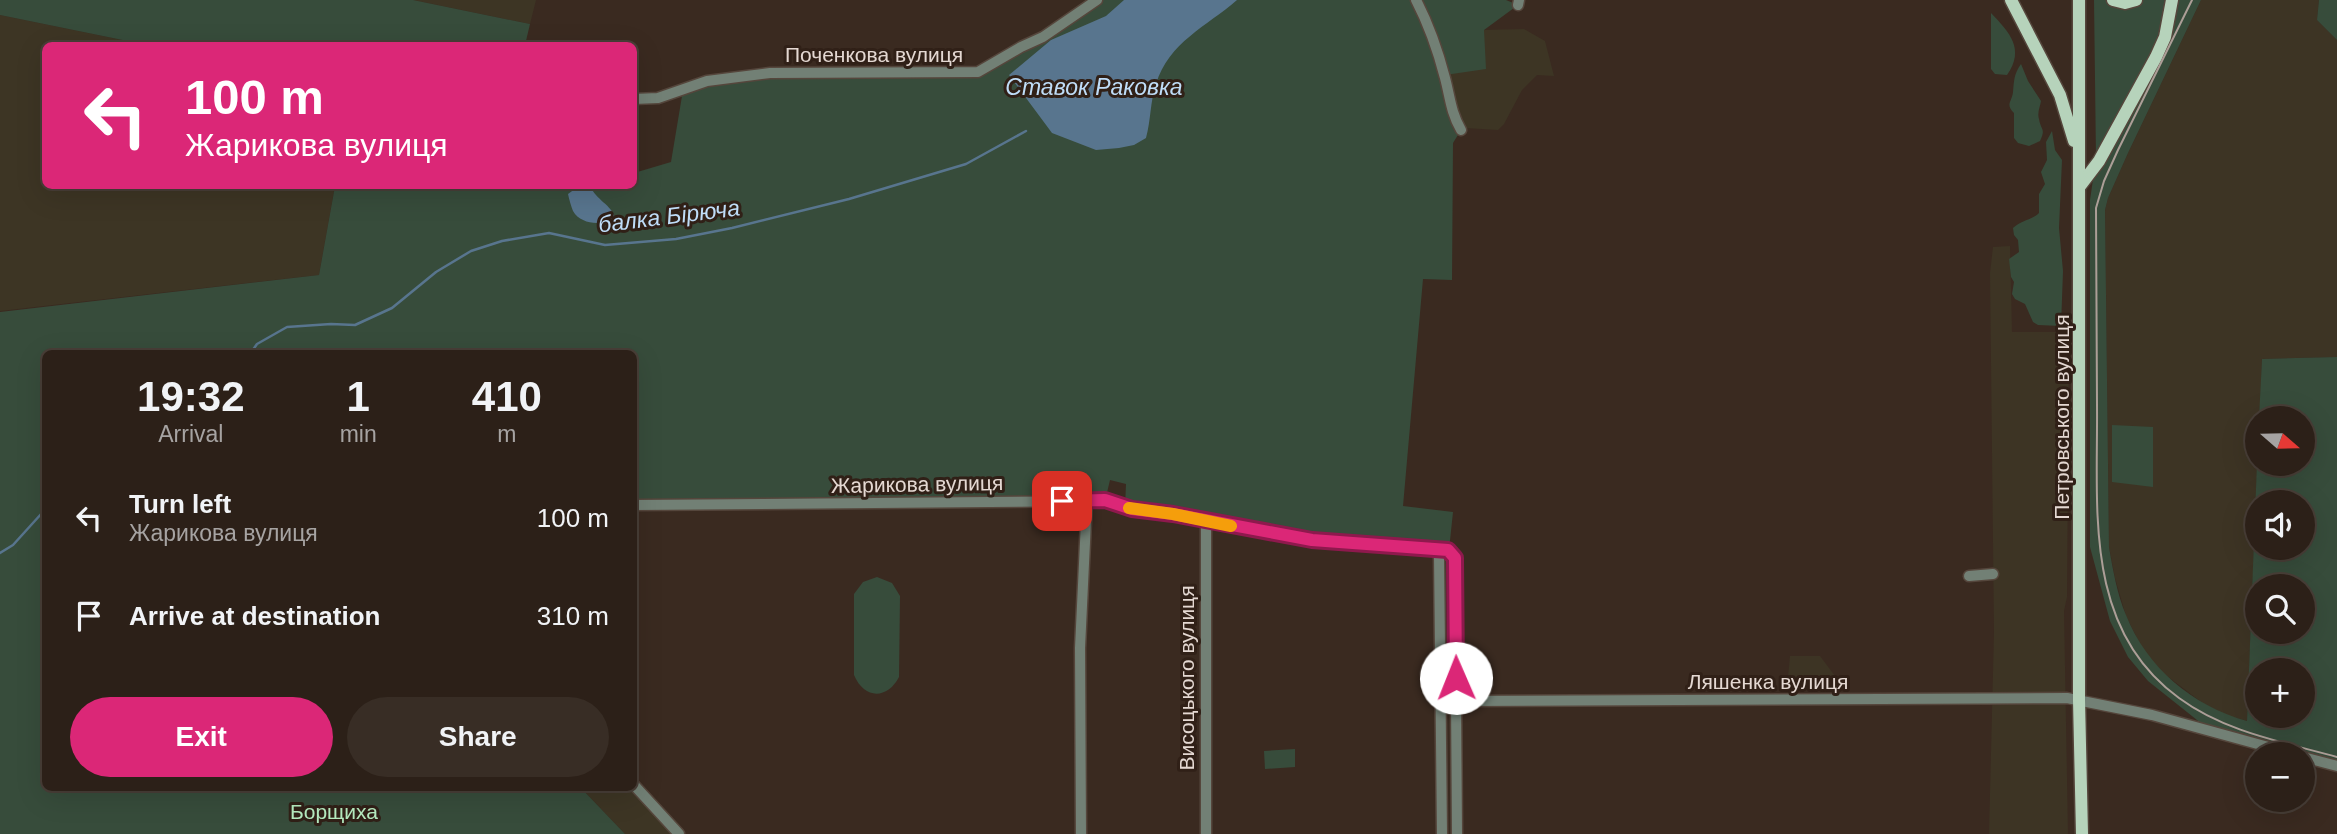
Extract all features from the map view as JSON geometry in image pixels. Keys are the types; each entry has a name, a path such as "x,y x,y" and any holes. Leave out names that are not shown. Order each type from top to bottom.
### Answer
{"main road":[{"path":"2011,0 2060,95 2074,143 2080,186"},
{"name":"Петровського вулиця","path":"2079,0 2079,700 2082,834"},
{"path":"2113,0 2125,3 2136,0"},
{"path":"2080,186 2099,161 2156,57 2165,37 2172,0"}],"street":[{"name":"Поченкова вулиця","path":"637,99 658,98 707,81 770,73 978,72 1043,37 1097,0"},
{"path":"1416,0 1430,27 1445,75 1453,116 1461,130"},
{"path":"1081,834 1080,648 1087,500"},
{"name":"Жарикова вулиця","path":"637,505 1105,500 1125,508 1312,540 1448,550"},
{"name":"Висоцького вулиця","path":"1206,521 1206,834"},
{"path":"1442,834 1439,556 1448,550 1455,558 1457,834"},
{"path":"1969,576 1993,574"},
{"name":"Ляшенка вулиця","path":"1456,701 2067,698 2152,715 2250,742"},
{"path":"2315,760 2337,766"},
{"path":"637,788 679,834"}],"shaded area":[{"path":"413,0 536,0 530,24"},
{"path":"2201,0 2319,0 2317,20 2337,40 2337,357 2262,359 2260,406 2245,406 2245,476 2257,476 2257,490 2245,490 2245,560 2254,560 2253,574 2245,574 2245,644 2250,644 2250,658 2245,658 2245,720 2228,716 2204,704 2159,670 2142,648 2126,616 2115,578 2109,547 2105,210 2128,153"},
{"path":"0,15 132,42 42,42 42,189 334,189 319,275 0,311"},
{"path":"1524,29 1545,41 1554,76 1537,75 1522,90 1498,130 1461,130 1445,75 1483,30"},
{"path":"2010,246 2012,332 2069,332 2067,597 2064,611 2068,834 1989,834 1994,632 1990,273 1993,247"},
{"path":"1790,656 1820,656 1835,676 1788,677"},
{"path":"584,791 631,791 679,834 625,834"}],"green space":[{"path":"0,0 413,0 530,24 526,42 132,42 0,15"},
{"name":"Борщиха","path":"1097,0 1506,0 1518,5 1484,30 1486,69 1445,75 1461,130 1453,143 1452,280 1423,279 1403,506 1453,512 1449,550 1351,541 1125,508 1126,484 1110,480 1105,501 637,505 637,350 42,350 42,791 584,791 625,834 0,834 0,312 319,275 334,189 637,189 637,172 671,162 683,90 770,73 978,72"},
{"path":"2094,0 2201,0 2128,153 2105,210 2109,547 2118,590 2135,634 2159,668 2174,682 2208,706 2245,720 2245,728 2315,728 2315,658 2249,658 2250,644 2315,644 2315,574 2253,574 2253,560 2315,560 2315,490 2256,490 2256,476 2315,476 2315,406 2260,406 2262,359 2337,357 2337,766 2315,759 2315,742 2260,742 2202,724 2148,681 2128,657 2110,621 2090,547 2090,200 2096,159"},
{"path":"2319,0 2337,0 2337,40 2317,20"},
{"path":"1991,13 2004,27 2015,49 2015,57 2007,75 1995,74 1991,69"},
{"path":"2021,64 2041,101 2038,114 2043,134 2040,141 2029,146 2018,143 2014,138 2014,113 2009,105 2015,77"},
{"path":"2052,131 2055,150 2062,160 2059,228 2063,271 2061,326 2038,325 2033,322 2025,304 2015,299 2012,294 2014,282 2009,259 2019,252 2013,228 2039,213 2039,194 2045,184 2041,172 2047,160 2046,142"},
{"path":"2112,425 2153,427 2153,487 2112,482"},
{"path":"877,577 892,583 900,596 899,677 888,690 876,694 864,689 854,675 854,594 863,582"},
{"path":"1295,749 1295,767 1265,769 1264,751"}],"water":[{"name":"Ставок Раковка","path":"1124,0 1237,0 1179,46 1162,69 1156,84 1146,138 1134,145 1096,150 1052,133 1009,75 1051,40 1106,16"},
{"path":"575,189 592,189 611,209 615,218 593,223 581,219 573,211 568,194"}],"waterway":[{"name":"балка Бірюча","path":"253,350 257,344 287,327 355,325 392,308 436,272 471,251 502,241 549,233 605,245 676,239 732,228 849,199 966,164 1026,131"},
{"name":"балка Бірюча","path":"0,553 13,545 42,513"}],"tram line":[{"path":"2192,0 2118,150 2096,208 2097,485 2102,565 2111,602 2126,638 2148,670 2179,698 2235,728 2337,757"}],"slow traffic":[{"path":"1129,508 1231,526"}],"route":[{"path":"1062,501 1105,500 1125,508 1173,514 1312,540 1448,550 1455,558 1456,678"}]}
